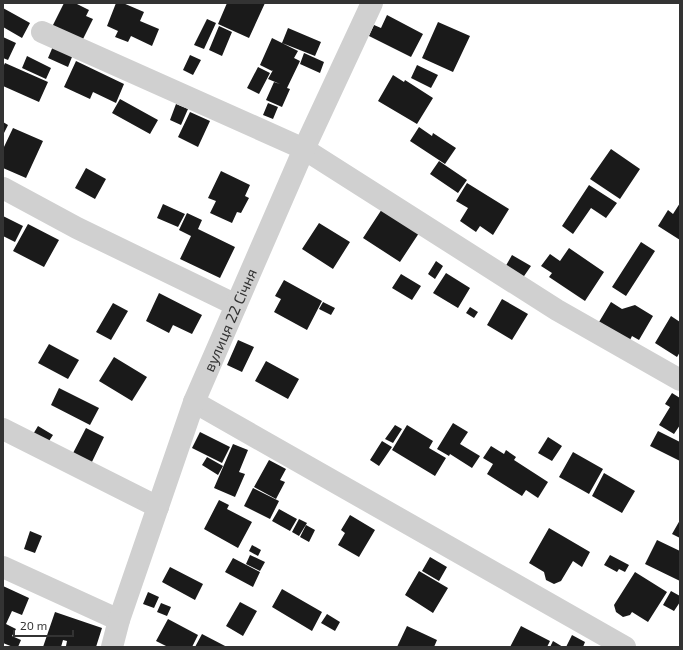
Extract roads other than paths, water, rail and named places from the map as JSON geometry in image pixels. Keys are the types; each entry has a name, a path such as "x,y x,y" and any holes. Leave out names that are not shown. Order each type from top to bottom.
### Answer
{"street":[{"name":"вулиця 22 Січня","path":"112,647 119,620 194,402 304,149 372,3"},
{"path":"42,32 304,149 557,310 680,380"},
{"path":"3,188 77,228 236,305"},
{"path":"194,402 625,647"},
{"path":"3,429 158,507"},
{"path":"3,567 119,620"}]}
